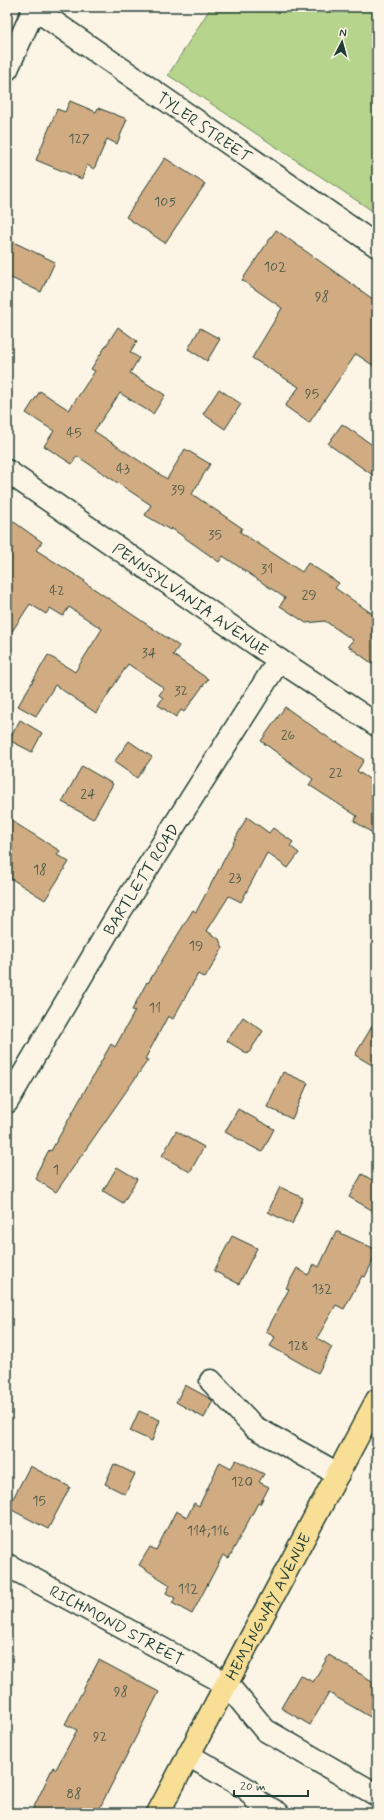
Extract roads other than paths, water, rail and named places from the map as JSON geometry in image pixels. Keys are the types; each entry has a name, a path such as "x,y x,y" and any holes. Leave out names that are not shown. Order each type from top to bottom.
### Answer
{"main road":[{"name":"HEMINGWAY AVENUE","path":"158,1813 376,1405"}],"street":[{"path":"7,69 34,7"},
{"name":"TYLER STREET","path":"34,7 377,246"},
{"name":"PENNSYLVANIA AVENUE","path":"7,471 279,660 377,725"},
{"name":"BARTLETT ROAD","path":"7,1102 117,916 279,660"},
{"path":"212,1381 254,1427 338,1474"},
{"name":"RICHMOND STREET","path":"7,1565 227,1684"},
{"path":"227,1684 265,1730 377,1795"},
{"path":"188,1755 247,1789 254,1807 278,1813"}]}
